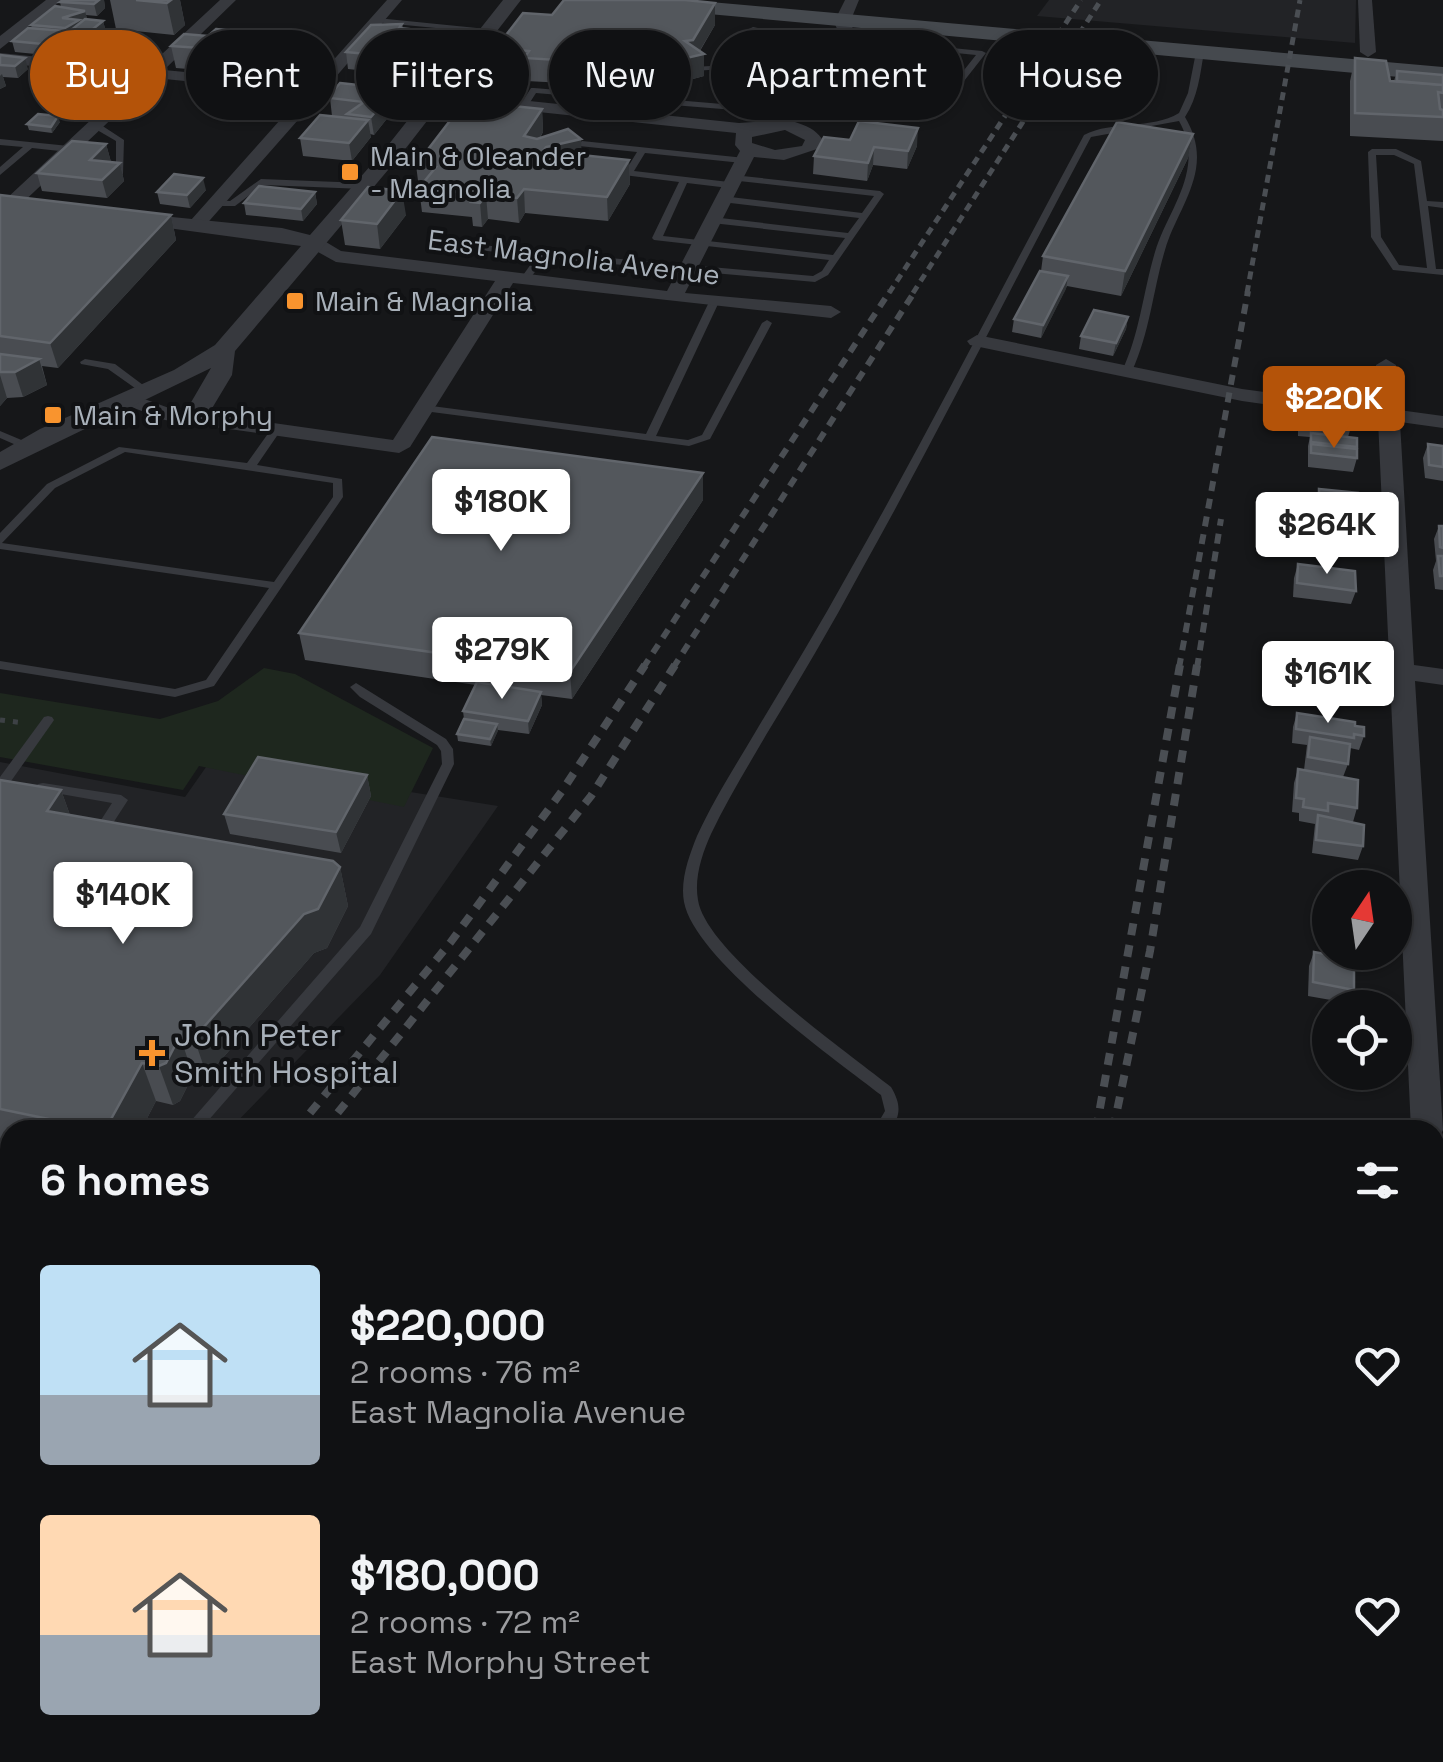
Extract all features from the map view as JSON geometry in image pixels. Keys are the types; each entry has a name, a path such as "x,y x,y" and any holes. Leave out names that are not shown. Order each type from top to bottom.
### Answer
{"main road":[{"path":"620,0 848,9 1443,58"},
{"path":"789,0 1200,52 1443,74"}],"street":[{"path":"0,44 55,0"},
{"path":"166,58 229,0"},
{"path":"336,69 375,29 395,0"},
{"path":"489,30 512,0"},
{"path":"1366,0 1368,52"},
{"path":"0,58 30,61"},
{"path":"6,202 99,120"},
{"path":"196,224 290,120"},
{"path":"0,462 223,350 417,120"},
{"path":"640,120 737,170"},
{"path":"663,120 739,128 785,125 814,140 809,149 792,156 769,156 737,170"},
{"path":"785,125 788,120"},
{"path":"674,296 737,170 744,134 760,126"},
{"path":"6,202 44,206"},
{"path":"101,213 282,234 315,243"},
{"name":"East Magnolia Avenue","path":"315,243 336,256 714,302 831,312"},
{"path":"137,395 165,414 399,447 517,277"},
{"path":"977,341 1242,395 1443,422"},
{"path":"207,420 198,411 219,381 225,364 223,350"},
{"path":"1386,365 1426,1120"},
{"path":"1402,671 1443,676"}],"lane":[{"path":"375,29 432,30"},
{"path":"963,50 982,52 963,76"},
{"path":"890,1120 894,1104 886,1090 744,974 704,930 691,904 690,876 702,842 739,772 878,530 1088,136 1107,127 1170,123 1181,117 1192,94 1200,52"},
{"path":"694,69 711,69"},
{"path":"1127,371 1140,348 1161,244 1185,196 1194,155 1188,128 1181,117"},
{"path":"95,124 120,140 120,172"},
{"path":"0,142 70,149"},
{"path":"442,243 808,281 824,274 880,194 643,150 582,144"},
{"path":"0,172 30,145"},
{"path":"628,173 643,150"},
{"path":"1372,152 1396,152 1418,163 1437,271 1396,268 1376,237 1372,152"},
{"path":"598,170 684,180 737,170 864,216"},
{"path":"684,180 658,238 835,258"},
{"path":"215,204 232,204 261,182 364,186"},
{"path":"1425,203 1443,205"},
{"path":"712,220 850,236"},
{"path":"517,277 542,255"},
{"path":"650,438 714,302"},
{"path":"424,408 689,443 706,438 768,322"},
{"path":"85,362 111,366 137,395"},
{"path":"250,467 276,430"},
{"path":"0,434 26,446"},
{"path":"0,543 50,486 123,448 338,481 338,497 210,683 175,693 0,665"},
{"path":"0,543 277,586"},
{"path":"199,1120 366,930 448,764 446,748 435,735 373,703 356,687"},
{"path":"48,720 2,781 121,800 88,851"}],"shaded area":[{"path":"1049,0 1356,0 1355,43 1037,16"},
{"path":"264,668 295,674 433,748 404,807 199,766 183,790 0,757 0,693 160,719 218,701"},
{"name":"John Peter Smith Hospital","path":"211,760 498,806 380,975 239,1120 0,1120 0,762 185,797"}],"building":[{"path":"99,0 94,4 60,2"},
{"path":"564,0 715,3 693,40 691,30 549,30 549,60 529,58 529,30 510,30 523,13 552,15"},
{"path":"55,6 85,11 62,18 79,20 65,28 31,25"},
{"path":"85,19 103,21 92,30 71,30"},
{"path":"402,24 399,28 418,30 366,30 371,25"},
{"path":"28,28 53,30 30,30 30,43 12,41"},
{"path":"184,34 186,47 171,46"},
{"path":"691,45 704,54 691,57"},
{"path":"0,55 25,58 15,66 0,65"},
{"path":"1355,58 1386,61 1390,81 1443,85 1443,93 1438,92 1443,117 1355,113"},
{"path":"1397,71 1443,75 1443,85 1397,81"},
{"path":"340,83 356,85 356,101 336,99"},
{"path":"529,108 542,109 524,136 537,139 568,129 581,139 543,151 629,160 607,197 524,189 517,198 486,195 480,203 471,202 476,194 419,188 436,167 416,165 450,120 529,120"},
{"path":"336,117 368,120 349,143 300,138 316,120 336,120"},
{"path":"31,120 55,120 51,127 27,124"},
{"path":"859,121 918,128 908,151 874,147 868,163 814,156 824,137 850,140"},
{"path":"1117,122 1193,134 1125,271 1043,256"},
{"path":"72,141 106,144 90,160 120,163 102,180 37,173"},
{"path":"174,174 203,178 187,195 157,192"},
{"path":"259,186 315,192 301,209 244,203"},
{"path":"368,187 402,191 377,224 341,220"},
{"path":"0,195 171,215 50,343 0,336"},
{"path":"1040,271 1068,276 1043,325 1014,319"},
{"path":"1094,310 1128,317 1116,343 1081,336"},
{"path":"0,354 39,359 15,372 0,372"},
{"path":"1309,407 1345,411 1352,424 1345,423 1346,427 1302,422 1301,416 1309,417"},
{"path":"1311,433 1357,438 1357,447 1311,442"},
{"path":"432,437 703,473 570,672 299,633"},
{"path":"1311,444 1357,449 1357,458 1311,453"},
{"path":"1428,444 1443,446 1443,467 1429,465"},
{"path":"1319,489 1358,493 1358,511 1319,506"},
{"path":"1327,517 1358,522 1357,533 1325,527"},
{"path":"1439,526 1443,526 1443,548 1440,547"},
{"path":"1324,532 1357,537 1356,549 1323,543"},
{"path":"1438,556 1443,556 1443,576 1440,576"},
{"path":"1298,564 1355,571 1356,591 1297,583"},
{"path":"477,682 541,692 528,721 463,711"},
{"path":"1297,713 1355,722 1355,726 1364,727 1364,736 1354,734 1354,738 1296,729"},
{"path":"464,719 497,724 490,739 457,734"},
{"path":"1310,737 1350,744 1348,764 1308,757"},
{"path":"258,757 367,775 336,832 224,814"},
{"path":"1298,769 1358,780 1357,808 1328,803 1328,811 1303,807 1304,799 1296,798"},
{"path":"0,780 61,790 47,811 333,861 340,867 318,909 304,914 194,1038 180,1036 166,1063 142,1063 111,1120 53,1120 0,1109"},
{"path":"1318,815 1364,825 1363,846 1316,840"},
{"path":"1313,970 1354,970 1354,990 1313,982"}],"railway":[{"path":"889,293 1081,0"},
{"path":"913,293 1101,0"},
{"path":"1247,293 1300,0"},
{"path":"643,668 890,291"},
{"path":"673,668 915,291"},
{"path":"1179,668 1248,291"},
{"path":"1197,668 1221,519"},
{"path":"304,1120 450,943 562,791 645,665"},
{"path":"332,1120 591,796 675,665"},
{"path":"1098,1120 1180,665"},
{"path":"1115,1120 1150,951 1197,665"}],"place":[{"name":"Main & Oleander - Magnolia","path":"350,172"},
{"name":"Main & Magnolia","path":"295,301"},
{"name":"Main & Morphy","path":"53,415"},
{"name":"John Peter Smith Hospital","path":"152,1053"}]}
